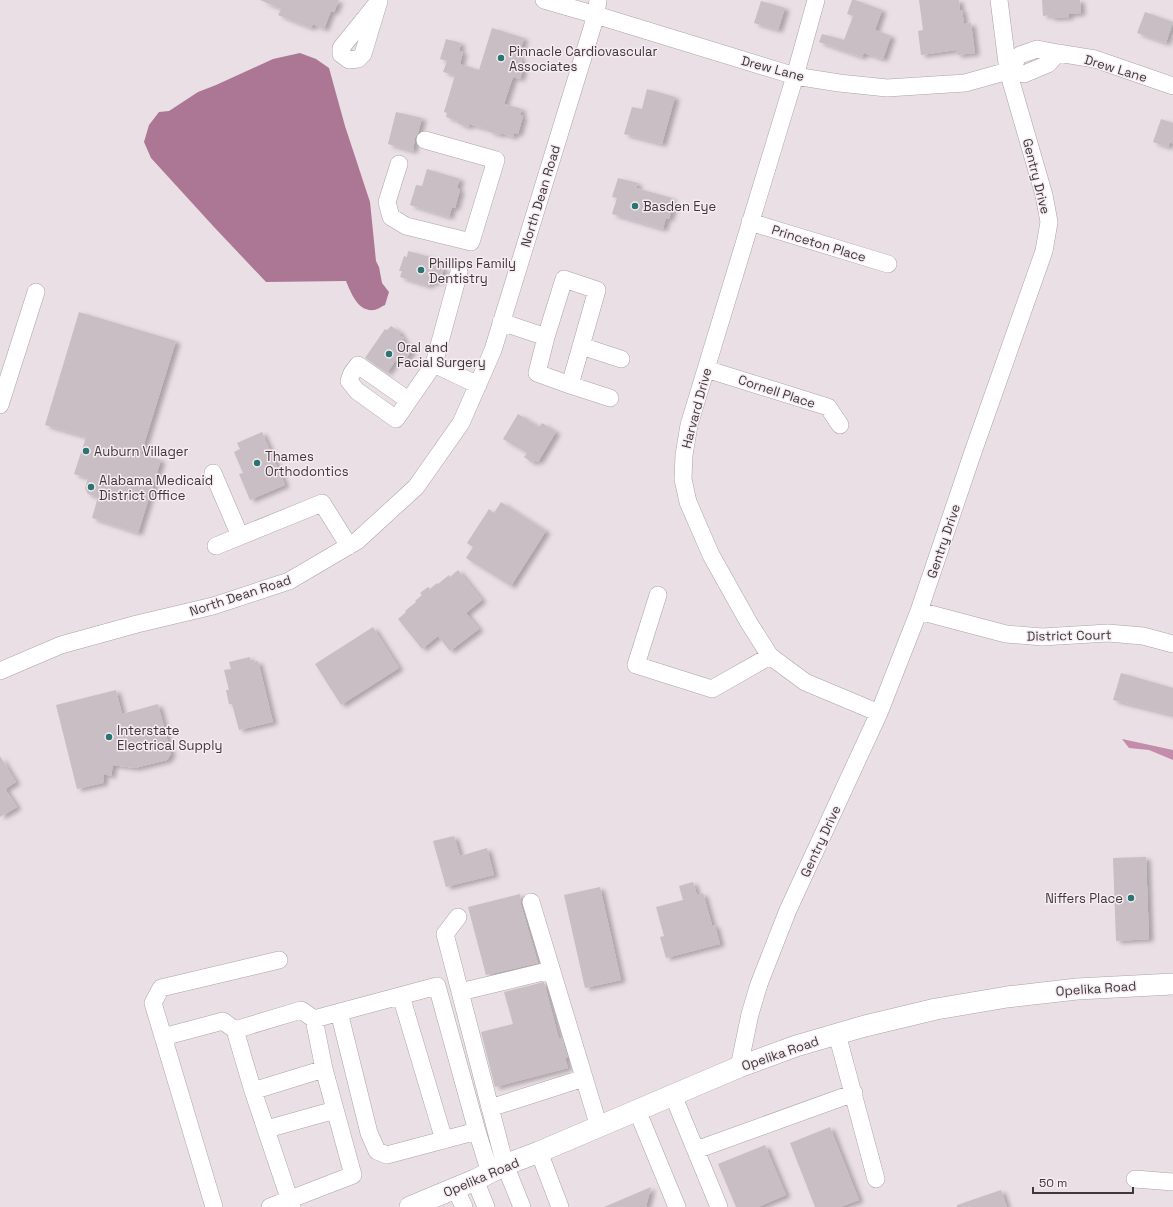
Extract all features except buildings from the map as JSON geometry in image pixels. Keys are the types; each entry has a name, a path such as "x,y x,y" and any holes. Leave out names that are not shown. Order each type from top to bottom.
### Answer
{"main road":[{"name":"Opelika Road","path":"410,1207 739,1067 796,1046 837,1034 936,1009 1006,997 1077,989 1173,984"}],"street":[{"name":"Drew Lane","path":"544,0 597,7 795,76 839,84 886,88 965,83 1008,71 1024,74 1048,64 1058,53 1095,59 1173,86"},
{"name":"Harvard Drive","path":"816,0 795,76 690,425 684,456 683,480 688,502 711,555 749,623 770,656 804,682 879,713"},
{"name":"Gentry Drive","path":"739,1067 750,1014 760,984 788,910 879,713 919,611 1044,251 1048,222 1044,195 1008,71 999,0"},
{"name":"North Dean Road","path":"0,671 61,645 136,624 214,606 289,581 357,541 416,487 462,423 492,350 597,7"},
{"path":"399,164 387,202 391,217 406,226 471,242 496,160 425,140"},
{"name":"Princeton Place","path":"750,222 888,264"},
{"path":"408,400 358,365 352,373 349,381 357,391 396,419 434,364 459,272"},
{"path":"570,385 597,290 564,280 546,337 537,373 570,385 610,398"},
{"path":"0,405 36,292"},
{"path":"501,322 546,337"},
{"path":"581,346 622,359"},
{"path":"434,364 478,385"},
{"name":"Cornell Place","path":"706,369 828,407 840,425"},
{"path":"213,473 240,536"},
{"path":"216,546 322,503 349,546"},
{"path":"658,595 636,665 712,689 770,656"},
{"name":"District Court","path":"919,611 1006,634 1042,637 1115,634 1143,636 1173,644"},
{"path":"531,902 598,1127"},
{"path":"458,917 445,934 490,1108 490,1173 486,1207"},
{"path":"214,1207 153,1002 161,988 279,960"},
{"path":"460,992 551,970"},
{"path":"314,1019 437,986 490,1173 522,1207"},
{"path":"401,996 444,1140"},
{"path":"235,1030 301,1010 314,1019 324,1069 353,1175 291,1203 270,1207"},
{"path":"339,1012 369,1132 376,1151 387,1155 477,1131"},
{"path":"163,1037 223,1021 235,1030 253,1091 291,1203"},
{"path":"837,1034 876,1179"},
{"path":"253,1091 324,1069"},
{"path":"490,1108 584,1078"},
{"path":"696,1150 854,1093"},
{"path":"673,1095 719,1207"},
{"path":"267,1129 335,1110"},
{"path":"637,1110 677,1207"},
{"path":"538,1152 560,1207"},
{"path":"1135,1179 1173,1182"},
{"path":"455,1188 464,1207"}],"shaded area":[{"path":"300,53 316,59 329,68 345,126 370,202 376,261 379,267 382,283 389,292 385,305 375,310 368,310 359,305 346,281 266,282 151,158 144,142 149,125 159,112 169,111 198,92 273,59"},
{"path":"1122,739 1173,750 1173,760 1149,750 1129,748"}],"place":[{"name":"Pinnacle Cardiovascular Associates","path":"501,58"},
{"name":"Basden Eye","path":"635,206"},
{"name":"Phillips Family Dentistry","path":"421,270"},
{"name":"Oral and Facial Surgery","path":"389,354"},
{"name":"Auburn Villager","path":"86,451"},
{"name":"Thames Orthodontics","path":"257,463"},
{"name":"Alabama Medicaid District Office","path":"91,487"},
{"name":"Interstate Electrical Supply","path":"109,737"},
{"name":"Niffers Place","path":"1131,898"}]}
